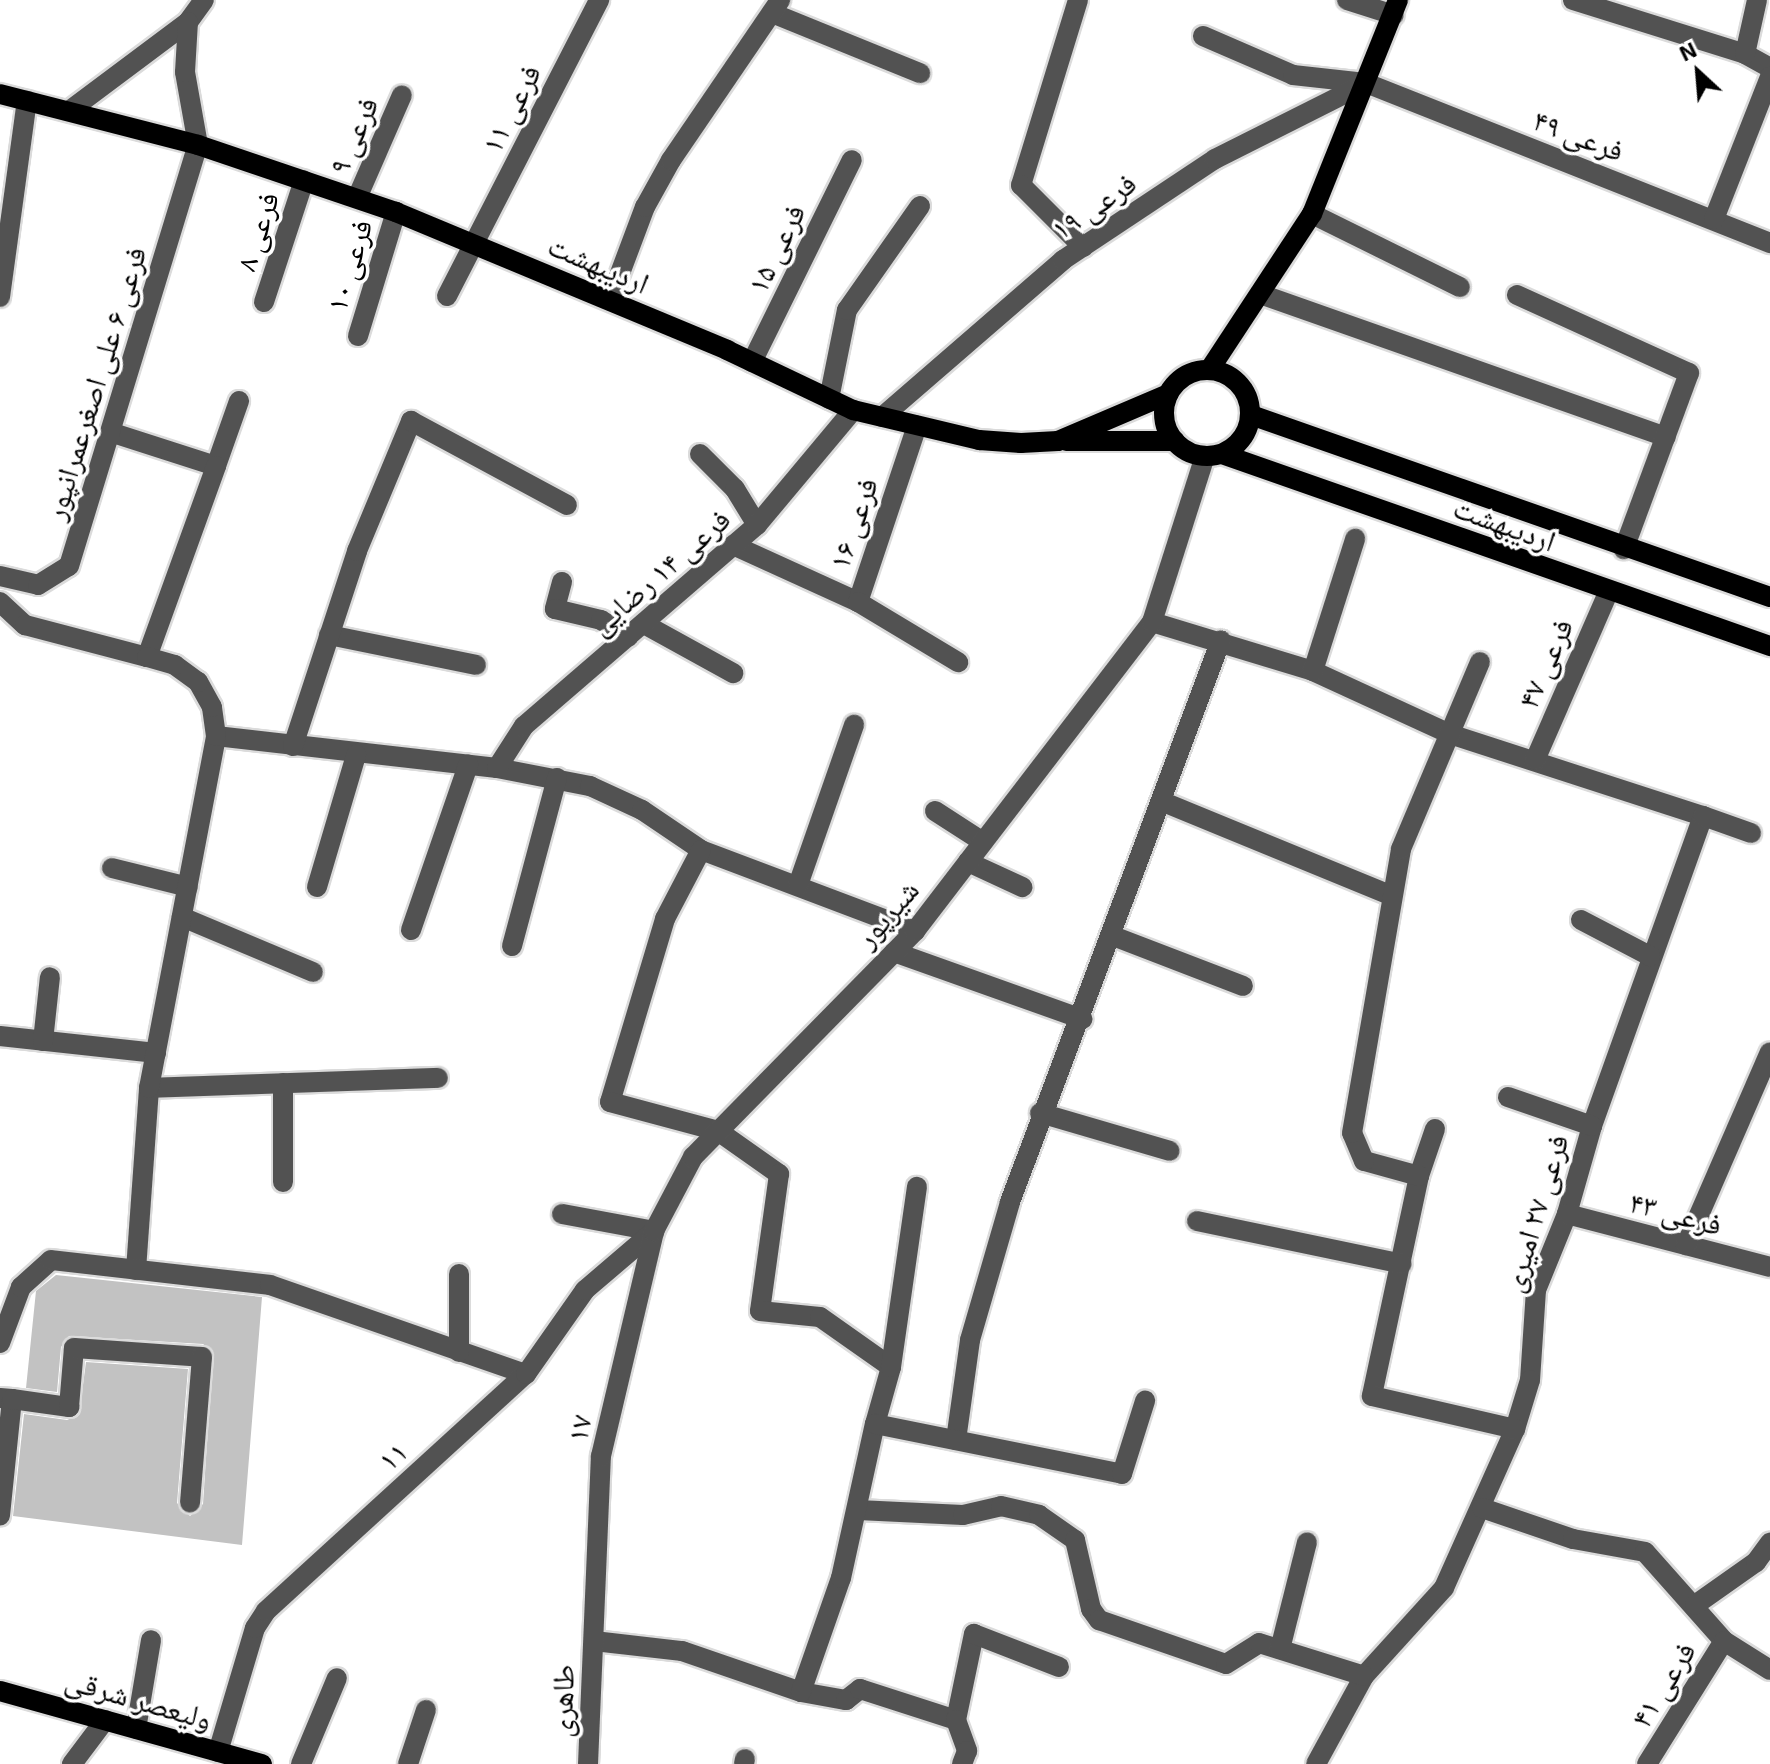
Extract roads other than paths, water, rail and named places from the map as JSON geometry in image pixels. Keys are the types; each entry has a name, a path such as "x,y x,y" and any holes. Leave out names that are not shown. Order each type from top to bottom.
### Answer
{"main road":[{"name":"اردیبهشت","path":"9,94 198,145 396,212 610,300 853,410 979,440 1058,441 1168,394 1186,376 1210,369 1263,295 1312,214 1396,8"},
{"path":"1210,369 1240,384 1251,415 1236,445 1213,455"},
{"path":"1168,394 1166,427 1175,441"},
{"name":"اردیبهشت","path":"1251,415 1624,549 1770,597"},
{"path":"1058,441 1175,441"},
{"name":"اردیبهشت","path":"1175,441 1770,646"},
{"name":"ولیعصر شرقی","path":"0,1691 262,1764"}],"street":[{"path":"69,111 188,22 204,0"},
{"name":"فرعی ۱۱","path":"447,296 599,0"},
{"path":"1078,0 1021,185 1083,247"},
{"path":"1347,0 1396,8"},
{"path":"1573,0 1745,54 1770,68"},
{"path":"1745,54 1757,0"},
{"path":"610,300 645,207 671,160 776,6 920,73"},
{"path":"188,22 185,72 198,145"},
{"name":"فرعی ۴۹","path":"1203,36 1293,75 1366,83 1770,243"},
{"path":"1714,219 1764,110 1770,77"},
{"name":"فرعی ۱۹","path":"882,417 1083,247 1215,159 1366,83"},
{"path":"0,297 9,94"},
{"name":"فرعی ۹","path":"357,198 402,95"},
{"name":"فرعی ۶ علی اصغرعمرانپور","path":"0,576 38,585 69,566 198,145"},
{"name":"فرعی ۱۵","path":"752,362 852,160"},
{"name":"فرعی ۸","path":"264,302 304,180"},
{"path":"829,399 847,310 920,206"},
{"name":"فرعی ۱۰","path":"358,336 396,212"},
{"path":"1312,214 1460,287"},
{"path":"1263,295 1666,437"},
{"path":"1517,295 1689,373 1624,549"},
{"path":"147,657 239,401"},
{"name":"فرعی ۱۴ رضایی","path":"497,768 524,726 757,525 853,410"},
{"path":"293,746 329,635 411,421 567,505"},
{"name":"فرعی ۱۶","path":"733,545 858,602 917,426"},
{"path":"110,432 216,466"},
{"path":"700,454 735,489 757,525"},
{"name":"شیرپور","path":"654,1231 693,1157 915,931 1152,622 1213,455"},
{"path":"1313,671 1355,539"},
{"path":"562,582 555,609 636,631 733,673"},
{"name":"فرعی ۴۷","path":"1535,760 1609,591"},
{"path":"0,602 25,625 175,665 198,682 212,707 216,736 149,1088 136,1270"},
{"path":"858,602 958,662"},
{"path":"1152,622 1221,640 1313,671 1450,734 1751,833"},
{"path":"329,635 476,665"},
{"path":"956,1440 970,1340 1040,1113 1082,1019 1221,640"},
{"path":"1419,1176 1364,1161 1352,1133 1386,953 1390,895 1401,849 1480,662"},
{"path":"798,885 854,725"},
{"path":"216,736 356,755 497,768 590,786 642,810 701,850 915,931"},
{"path":"317,887 356,755"},
{"path":"411,930 468,765"},
{"path":"512,946 557,778"},
{"path":"1161,801 1390,895"},
{"path":"935,811 983,842"},
{"name":"فرعی ۲۷ امیری","path":"1316,1764 1364,1676 1444,1588 1515,1429 1530,1380 1536,1290 1567,1214 1592,1126 1650,956 1703,816"},
{"path":"701,850 665,919 610,1102 718,1131 779,1174 760,1311 820,1317 891,1367"},
{"path":"968,862 1022,887"},
{"path":"112,868 188,887"},
{"path":"182,917 313,972"},
{"path":"1581,920 1650,956"},
{"path":"1113,936 1243,986"},
{"path":"894,952 1082,1019"},
{"path":"43,1041 50,977"},
{"path":"0,1036 156,1053"},
{"path":"1686,1245 1764,1082 1770,1052"},
{"path":"149,1088 438,1078"},
{"path":"283,1083 283,1182"},
{"path":"1508,1097 1592,1126"},
{"path":"1040,1113 1170,1151"},
{"path":"1435,1129 1419,1176 1372,1396 1515,1429"},
{"path":"801,1692 858,1510 875,1424 891,1367 917,1187"},
{"path":"562,1214 654,1231"},
{"name":"فرعی ۴۳","path":"1567,1214 1770,1267"},
{"path":"1197,1221 1402,1264"},
{"name":"۱۱","path":"218,1752 255,1628 266,1611 526,1374 585,1290 654,1231"},
{"name":"۱۷","path":"594,1641 601,1456 654,1231"},
{"path":"0,1343 21,1287 51,1260 270,1285 526,1374"},
{"path":"459,1274 459,1352"},
{"path":"0,1515 6,1398 69,1407 74,1348 202,1357 190,1503"},
{"path":"875,1424 1122,1474 1145,1401"},
{"path":"858,1510 963,1515 1001,1506 1039,1515 1075,1540 1091,1609 1099,1620 1226,1664 1259,1643 1364,1676"},
{"path":"1482,1508 1573,1539 1645,1552 1724,1641"},
{"path":"1280,1649 1307,1542"},
{"path":"1695,1605 1756,1562 1770,1543"},
{"path":"962,1764 967,1751 956,1720 974,1634 1059,1667"},
{"path":"136,1729 151,1640"},
{"path":"594,1641 682,1651 801,1692 846,1700 860,1689 956,1720"},
{"name":"طاهری","path":"588,1764 594,1641"},
{"name":"فرعی ۴۱","path":"1647,1764 1724,1641 1770,1670"},
{"path":"301,1764 337,1678"},
{"path":"408,1764 426,1710"},
{"path":"72,1764 105,1720"}]}
